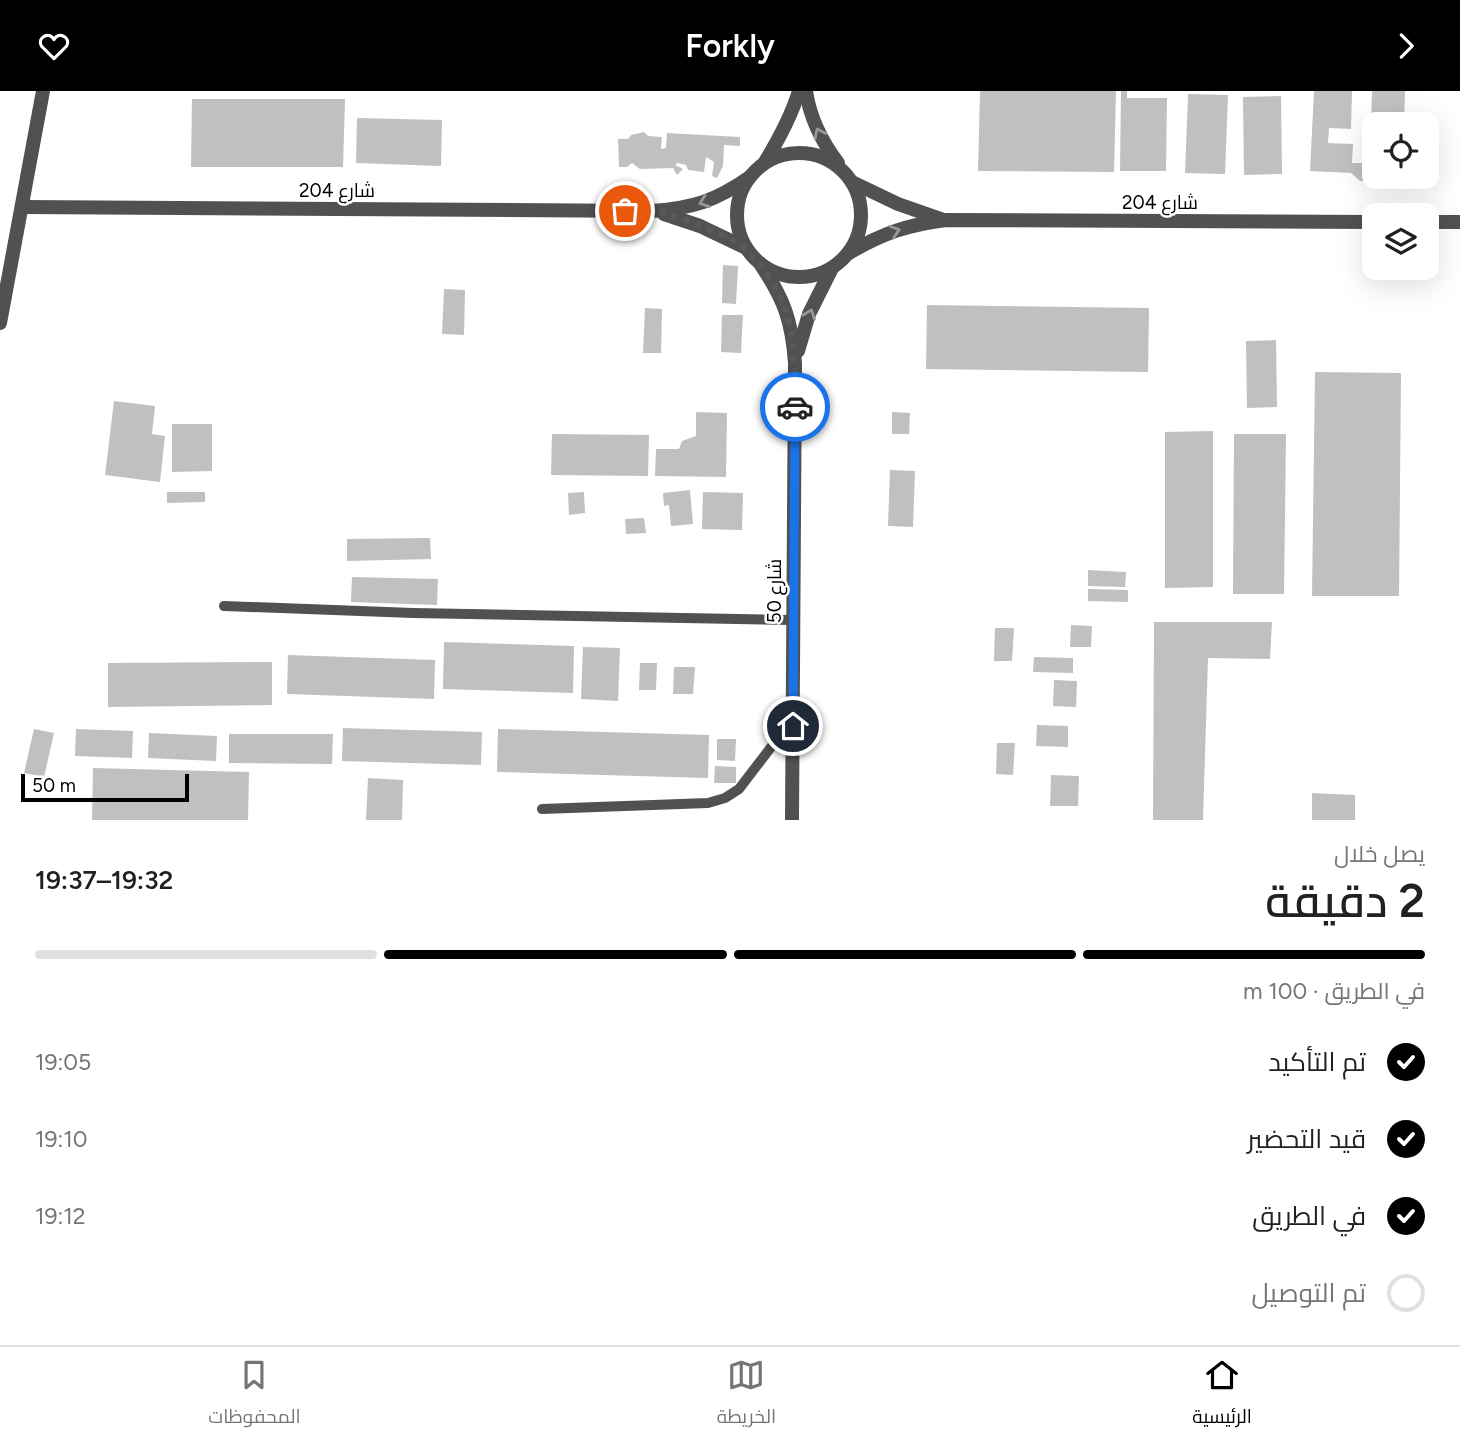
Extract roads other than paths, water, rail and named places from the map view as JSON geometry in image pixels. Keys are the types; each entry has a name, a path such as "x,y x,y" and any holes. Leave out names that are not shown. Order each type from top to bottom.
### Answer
{"street":[{"path":"0,323 43,91"},
{"path":"799,91 779,140 741,193 737,212 738,230 746,248 761,264 777,274 796,277 814,275 832,268 849,253 859,230 861,206 852,182 826,148 814,122 806,91"},
{"path":"765,163 784,154 805,153 825,158 843,170"},
{"name":"شارع 204","path":"22,207 652,211 704,203 728,192 750,177"},
{"name":"شارع 204","path":"852,182 898,204 946,220"},
{"name":"شارع 204","path":"652,211 701,226 746,248"},
{"name":"شارع 204","path":"849,253 895,230 946,220 1362,222"},
{"path":"1439,222 1460,222"},
{"name":"شارع 50","path":"761,264 787,311 795,363 792,820"},
{"name":"شارع 50","path":"795,363 809,314 832,268"}],"lane":[{"path":"224,606 413,613 794,620"},
{"path":"542,809 708,803 725,798 738,789 775,743 793,726"}]}
